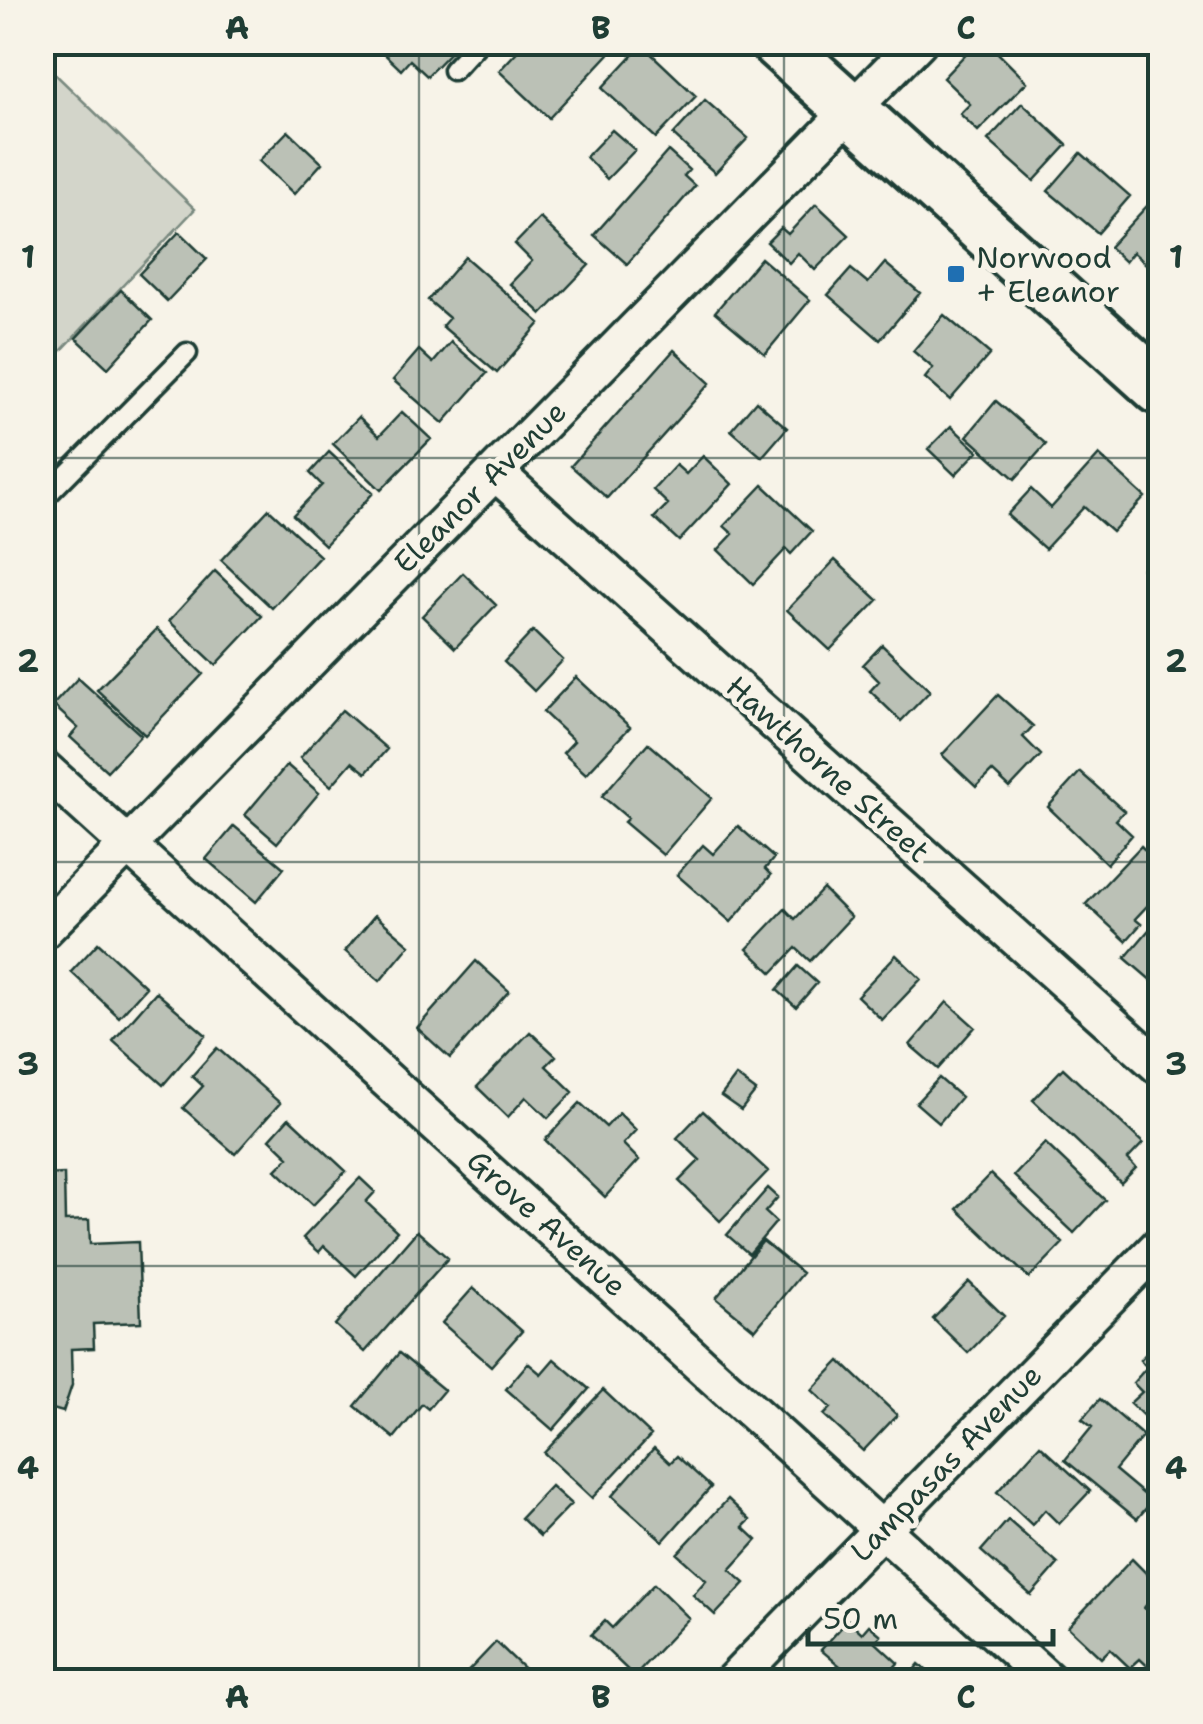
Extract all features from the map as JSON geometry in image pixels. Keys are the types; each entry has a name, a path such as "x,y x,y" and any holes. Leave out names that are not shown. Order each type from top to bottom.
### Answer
{"main road":[{"path":"776,42 1160,389"}],"street":[{"name":"Eleanor Avenue","path":"42,932 918,42"},
{"name":"Hawthorne Street","path":"495,472 1160,1067"},
{"name":"Grove Avenue","path":"42,768 884,1527 1050,1682"},
{"name":"Lampasas Avenue","path":"732,1682 1160,1246"}],"lane":[{"path":"452,70 479,42"},
{"path":"42,500 188,352"}],"shaded area":[{"path":"51,70 195,209 43,370 42,79"}],"building":[{"path":"372,42 453,42 456,46 427,76 410,60 401,70"},
{"path":"526,42 620,42 549,118 499,71"},
{"path":"977,42 987,42 1027,82 978,131 960,114 970,104 943,78"},
{"path":"642,45 696,96 656,138 602,88"},
{"path":"705,100 748,138 715,173 673,135"},
{"path":"1022,103 1067,145 1034,181 988,140"},
{"path":"612,130 635,150 607,179 586,157"},
{"path":"288,131 322,163 294,194 259,161"},
{"path":"668,151 689,170 684,176 695,186 627,264 594,235"},
{"path":"1081,153 1130,196 1098,233 1048,191"},
{"path":"816,204 849,235 815,270 798,253 789,263 767,242 781,228 788,234"},
{"path":"1147,206 1160,218 1160,277 1133,252 1125,262 1109,247"},
{"path":"540,218 589,265 542,314 510,284 532,261 515,244"},
{"path":"179,232 207,259 167,301 139,274"},
{"path":"465,257 540,323 497,373 442,326 449,318 428,300"},
{"path":"761,258 810,300 765,354 715,312"},
{"path":"885,263 920,293 880,340 828,295 851,269 868,283"},
{"path":"121,290 152,320 108,368 76,338"},
{"path":"944,315 990,354 950,400 925,378 933,368 913,351"},
{"path":"451,342 487,373 443,423 393,380 419,350 433,363"},
{"path":"674,350 710,383 607,498 571,466"},
{"path":"756,401 787,428 762,457 731,430"},
{"path":"996,401 1046,444 1015,479 967,436"},
{"path":"402,412 431,439 381,490 333,444 359,417 379,436"},
{"path":"951,426 978,451 955,475 928,449"},
{"path":"329,452 373,493 325,545 293,515 322,485 310,473"},
{"path":"1099,455 1145,497 1112,532 1084,507 1045,549 1007,515 1031,489 1051,508"},
{"path":"703,456 732,484 679,541 654,518 668,504 653,490 676,465 686,474"},
{"path":"763,485 812,531 791,554 786,549 753,584 718,550 733,534 724,526"},
{"path":"269,509 320,556 272,608 221,560"},
{"path":"1160,547 1160,585 1142,569"},
{"path":"835,560 878,600 830,650 787,610"},
{"path":"215,571 262,616 216,665 169,621"},
{"path":"463,573 496,605 455,648 422,616"},
{"path":"157,629 203,674 145,735 97,690"},
{"path":"533,631 563,660 534,691 504,662"},
{"path":"882,645 930,691 901,721 870,691 879,681 863,665"},
{"path":"576,677 630,727 586,774 563,753 574,741 543,712"},
{"path":"78,678 141,735 107,771 70,737 78,728 53,705"},
{"path":"998,695 1033,726 1023,737 1041,755 1010,788 992,771 976,787 942,755"},
{"path":"342,710 387,749 366,773 352,762 331,786 300,758"},
{"path":"648,743 712,798 663,855 624,822 628,818 602,796"},
{"path":"287,765 319,793 277,843 245,815"},
{"path":"1080,772 1124,811 1116,820 1132,835 1107,864 1048,807"},
{"path":"234,826 284,868 256,902 206,859"},
{"path":"738,826 774,858 765,869 771,875 731,922 677,875 703,845 713,854"},
{"path":"1141,846 1160,865 1160,892 1135,919 1141,924 1126,941 1086,904"},
{"path":"823,889 851,917 810,961 796,948 772,973 747,949 785,909 795,919"},
{"path":"375,915 410,945 380,981 345,951"},
{"path":"1160,917 1160,988 1125,958"},
{"path":"98,943 146,987 119,1017 71,972"},
{"path":"896,955 921,979 882,1020 857,996"},
{"path":"476,961 509,991 450,1058 417,1028"},
{"path":"798,966 817,983 796,1007 777,990"},
{"path":"156,992 206,1035 163,1085 113,1041"},
{"path":"947,1002 975,1027 938,1069 910,1045"},
{"path":"530,1032 556,1056 546,1066 573,1092 548,1118 526,1097 508,1117 477,1087"},
{"path":"217,1048 280,1103 235,1154 183,1108 203,1086 192,1076"},
{"path":"1063,1068 1143,1143 1128,1159 1136,1168 1121,1183 1033,1100"},
{"path":"736,1076 756,1091 741,1110 721,1096"},
{"path":"939,1078 961,1097 939,1123 916,1103"},
{"path":"580,1103 606,1127 619,1113 636,1130 623,1144 639,1160 605,1197 545,1140"},
{"path":"703,1111 768,1171 720,1221 679,1181 700,1160 677,1138"},
{"path":"289,1118 346,1171 313,1205 276,1170 289,1157 270,1139"},
{"path":"1045,1143 1105,1200 1074,1233 1014,1176"},
{"path":"64,1174 65,1221 89,1220 90,1244 138,1242 141,1322 93,1324 94,1348 71,1349 72,1385 63,1412 42,1406 42,1175"},
{"path":"991,1174 1063,1243 1029,1278 957,1209"},
{"path":"360,1178 375,1192 366,1202 397,1231 356,1276 324,1246 319,1252 303,1238"},
{"path":"768,1188 778,1197 765,1212 776,1222 749,1254 727,1235"},
{"path":"417,1231 448,1258 365,1352 335,1325"},
{"path":"763,1241 802,1273 755,1330 716,1298"},
{"path":"969,1282 1004,1316 968,1353 933,1319"},
{"path":"473,1288 522,1331 491,1366 442,1323"},
{"path":"1157,1342 1160,1421 1155,1427 1130,1403 1142,1392 1133,1383 1147,1367 1140,1360"},
{"path":"399,1353 444,1390 428,1409 422,1404 394,1438 355,1406"},
{"path":"554,1359 589,1389 553,1430 506,1389 528,1363 541,1374"},
{"path":"840,1361 897,1415 863,1451 824,1415 831,1408 812,1390"},
{"path":"603,1390 651,1435 592,1498 544,1453"},
{"path":"1100,1399 1143,1436 1115,1470 1152,1501 1137,1519 1065,1460 1092,1427 1082,1419"},
{"path":"1040,1445 1090,1491 1059,1524 1045,1510 1032,1525 997,1492"},
{"path":"654,1448 670,1463 677,1456 711,1487 663,1541 612,1496"},
{"path":"551,1486 571,1504 540,1536 521,1518"},
{"path":"728,1499 750,1520 743,1527 757,1540 730,1570 745,1583 715,1615 693,1595 706,1580 677,1554"},
{"path":"1008,1520 1058,1564 1031,1595 981,1551"},
{"path":"1132,1559 1160,1587 1144,1608 1160,1624 1157,1675 1140,1659 1130,1668 1110,1649 1101,1658 1068,1627"},
{"path":"654,1584 689,1618 634,1676 591,1635 605,1621 612,1628"},
{"path":"848,1620 862,1633 869,1625 881,1635 875,1642 898,1663 881,1682 826,1682 840,1666 821,1650"},
{"path":"496,1642 538,1682 458,1682"},
{"path":"919,1664 940,1682 904,1682"}],"place":[{"name":"Norwood + Eleanor","path":"956,274"}]}
